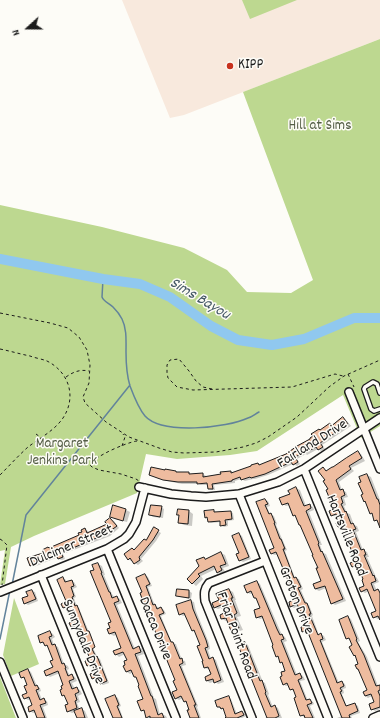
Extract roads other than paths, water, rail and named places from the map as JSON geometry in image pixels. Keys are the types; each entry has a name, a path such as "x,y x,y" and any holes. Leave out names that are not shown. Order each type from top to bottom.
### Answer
{"street":[{"path":"349,392 380,469"},
{"name":"Fairland Drive","path":"142,486 171,494 191,496 206,497 239,494 278,482 304,469 380,418"},
{"name":"Hartsville Road","path":"304,469 380,657"},
{"name":"Dulcimer Street","path":"2,591 118,544 129,534 136,522 142,486"},
{"name":"Groton Drive","path":"239,494 328,718"},
{"name":"Dacca Drive","path":"107,549 176,718"},
{"name":"Friar Point Road","path":"252,718 205,601 204,594 206,587 210,583 265,561"},
{"name":"Sunnydale Drive","path":"41,575 99,718"},
{"path":"0,663 23,718"},
{"path":"373,718 380,715"}],"lane":[{"path":"380,393 377,384 374,382 364,389 371,409 374,411 380,409"}],"waterway":[{"name":"Sims Bayou","path":"0,259 103,279 140,284 170,297 211,326 238,340 272,345 304,339 354,318 380,318"},
{"path":"103,279 102,297 117,311 124,323 126,335 127,374 136,401 145,416 153,422 165,426 195,428 211,427 238,422 259,412"},
{"path":"12,585 26,515 130,385"},
{"path":"0,639 10,590"}],"place":[{"name":"KIPP","path":"230,66"}],"park label":[{"name":"Hill at Sims","path":"320,127"},
{"name":"Margaret Jenkins Park","path":"62,454"}]}
